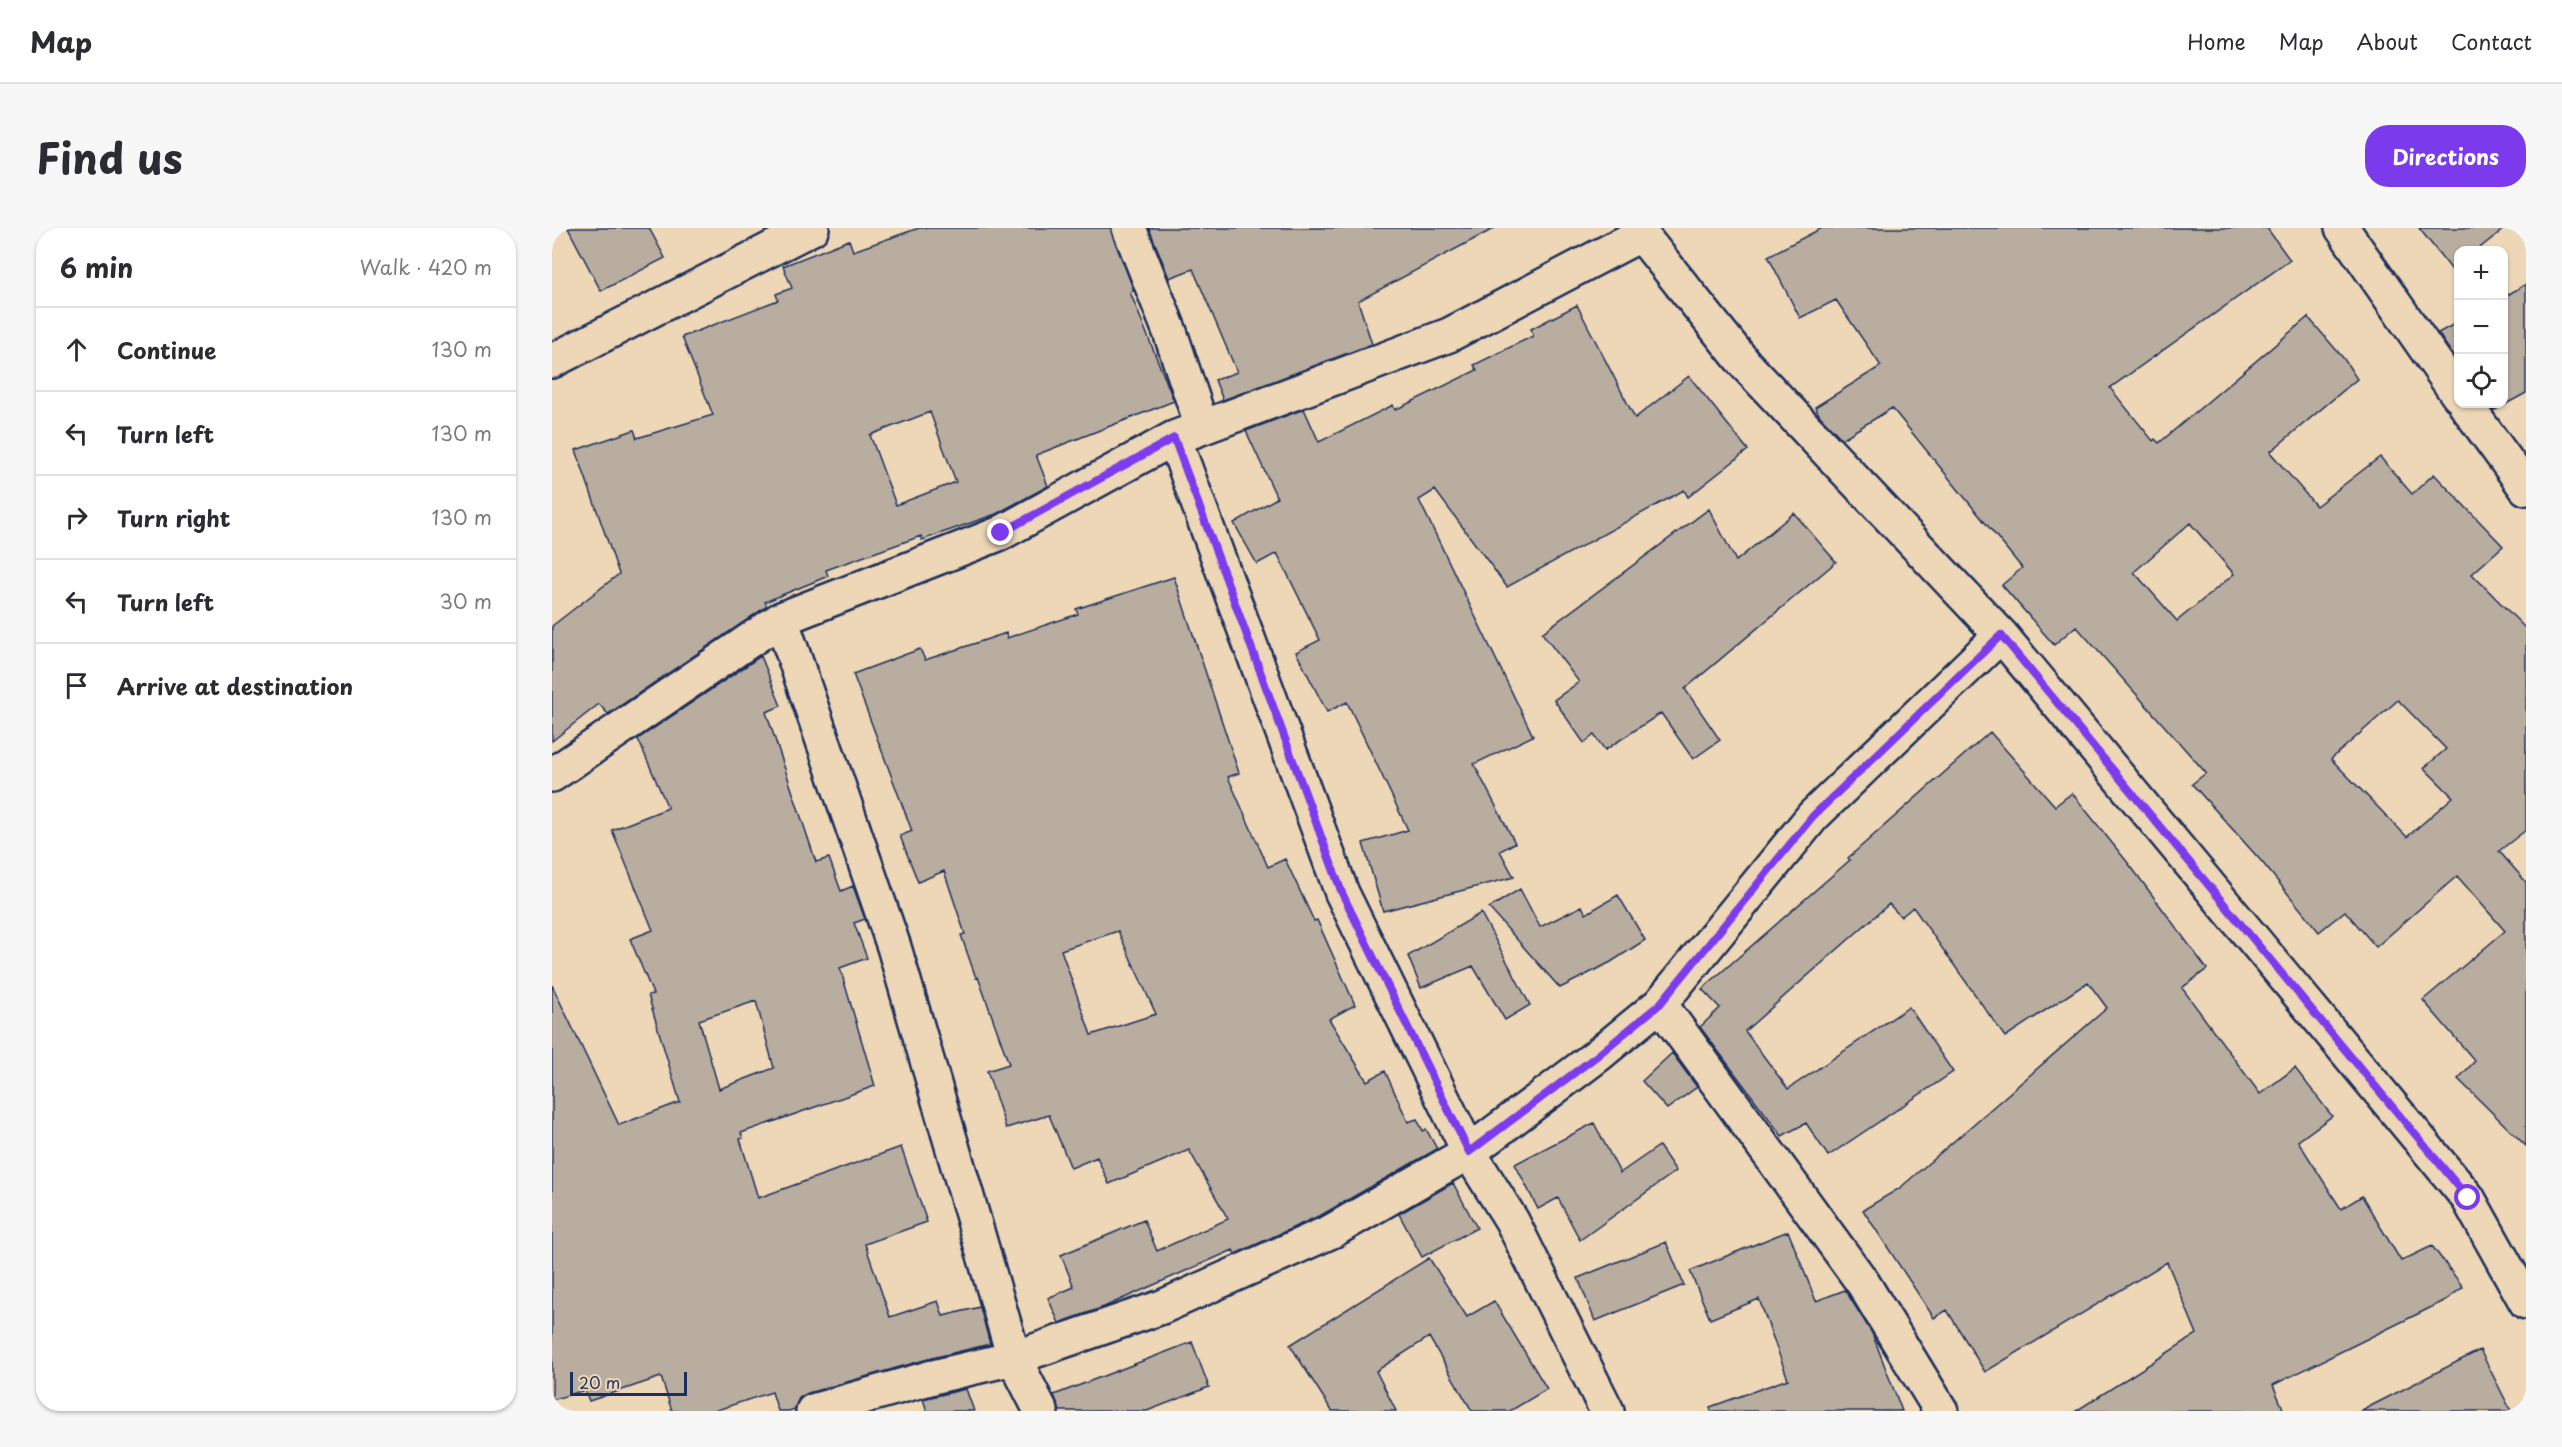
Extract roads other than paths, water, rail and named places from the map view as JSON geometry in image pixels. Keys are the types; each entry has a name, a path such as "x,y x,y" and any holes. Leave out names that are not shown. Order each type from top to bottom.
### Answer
{"street":[{"path":"552,361 812,228"},
{"path":"1129,228 1170,332 1188,432 1342,893 1469,1152 1512,1221 1607,1411"},
{"path":"2343,228 2454,389"},
{"path":"552,776 781,619 1001,533 1188,432 1449,335 1638,232 1745,364 2001,635 2468,1198 2526,1302"},
{"path":"2468,408 2526,488"},
{"path":"781,619 894,947 1014,1358 1041,1411"},
{"path":"813,1411 933,1377 1014,1358 1162,1306 1332,1231 1469,1152 1598,1055 1660,1004 1813,816 2001,635"},
{"path":"1660,1004 1863,1283 1941,1411"}]}
